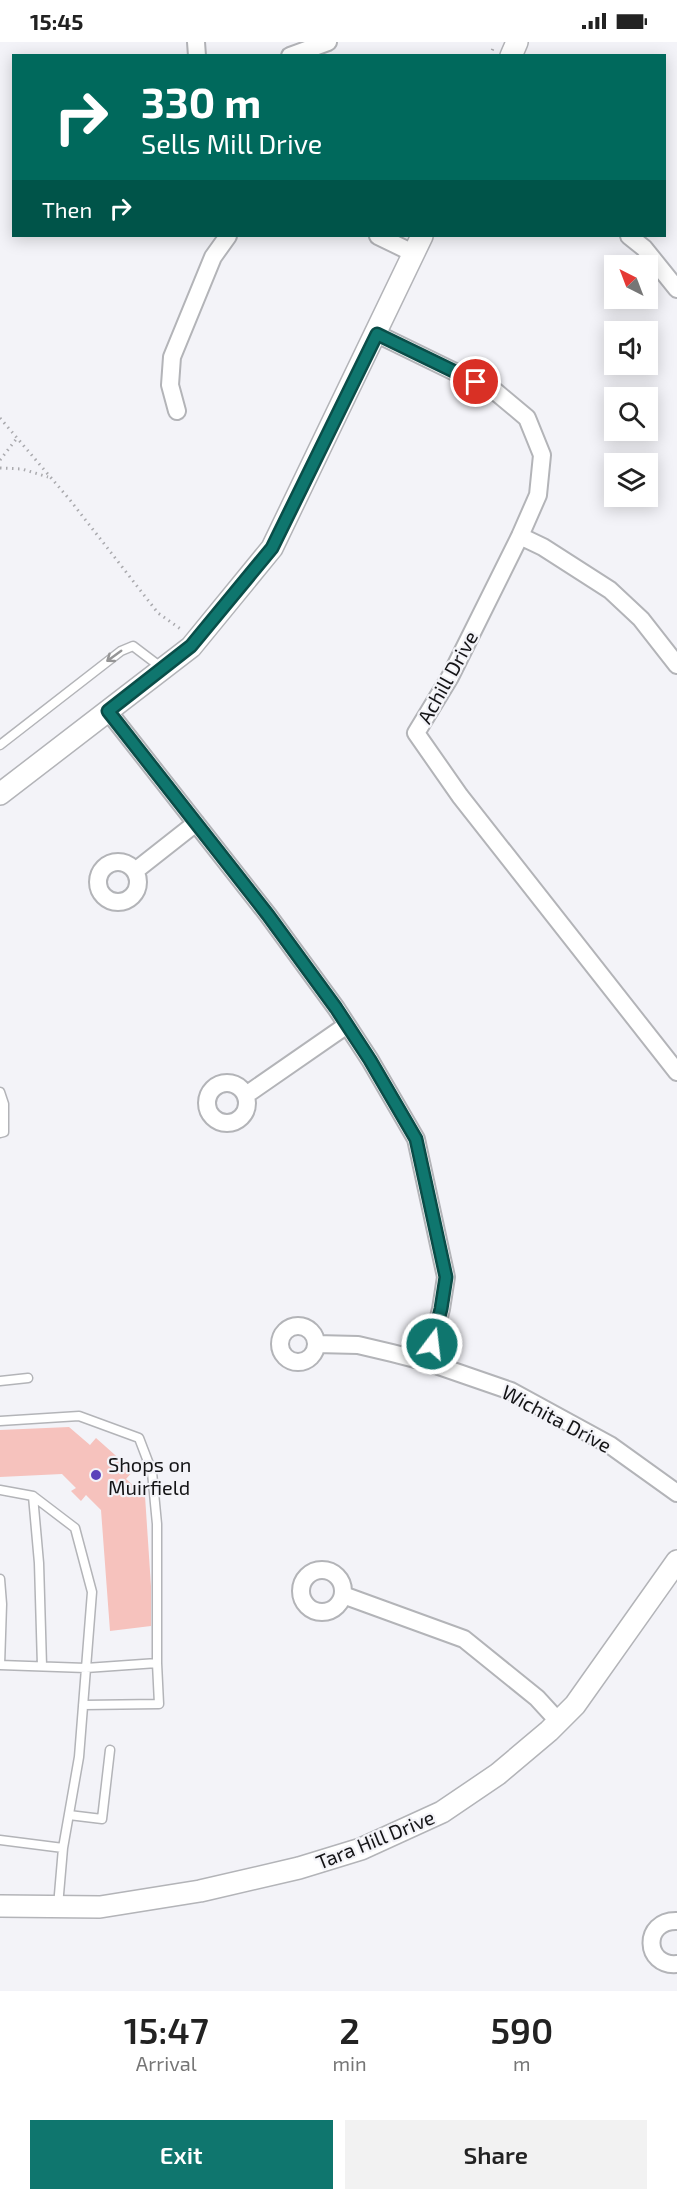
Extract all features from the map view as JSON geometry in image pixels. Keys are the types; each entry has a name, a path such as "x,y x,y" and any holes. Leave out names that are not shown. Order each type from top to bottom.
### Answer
{"street":[{"path":"295,54 328,42"},
{"path":"177,411 170,385 172,357 213,256 227,237"},
{"path":"0,794 162,669 189,633 272,548 377,334 418,244 383,237"},
{"path":"630,237 644,248 677,289"},
{"name":"Achill Drive","path":"377,334 496,392 527,418 542,455 538,495 520,536 450,677 416,733 460,796 677,1072"},
{"path":"520,536 543,547 610,590 641,619 677,665"},
{"path":"108,711 268,915 347,1025 416,1139 446,1277 441,1309 427,1362"},
{"path":"135,871 196,823"},
{"path":"246,1095 347,1025"},
{"name":"Wichita Drive","path":"316,1344 358,1346 427,1362 512,1392 610,1444 677,1493"},
{"name":"Tara Hill Drive","path":"0,1906 100,1907 200,1891 299,1868 361,1849 442,1812 498,1774 559,1722 575,1705 677,1561"},
{"path":"343,1595 464,1639 537,1698 559,1722"},
{"path":"677,1921 664,1923 653,1933 651,1940 659,1959 665,1963 677,1964"}],"lane":[{"path":"0,745 121,651 133,646 162,669"},
{"path":"0,1092 4,1104 4,1132 0,1134"},
{"path":"0,1381 28,1378"},
{"path":"0,1421 79,1416 139,1438 152,1472 158,1524 159,1704 83,1705"},
{"path":"0,1491 33,1496 75,1528 92,1592 79,1757 63,1848 57,1907"},
{"path":"33,1496 39,1563 42,1666"},
{"path":"0,1579 2,1604 0,1665 87,1668 157,1663"},
{"path":"69,1815 102,1819 110,1750"},
{"path":"0,1840 63,1848"}],"path":[{"path":"0,418 70,500 158,613 189,633"},
{"path":"0,460 16,438"},
{"path":"0,468 22,468 50,477"}],"building":[{"name":"Shops on Muirfield","path":"69,1427 90,1445 96,1438 133,1471 126,1479 145,1496 151,1586 151,1626 110,1631 101,1510 86,1495 81,1501 71,1491 76,1488 62,1474 0,1477 0,1430"}],"place":[{"name":"Shops on Muirfield","path":"96,1475"}],"route":[{"path":"432,1344 446,1277 416,1139 370,1060 336,1008 268,915 108,711 191,646 272,548 377,334 476,382"}]}
